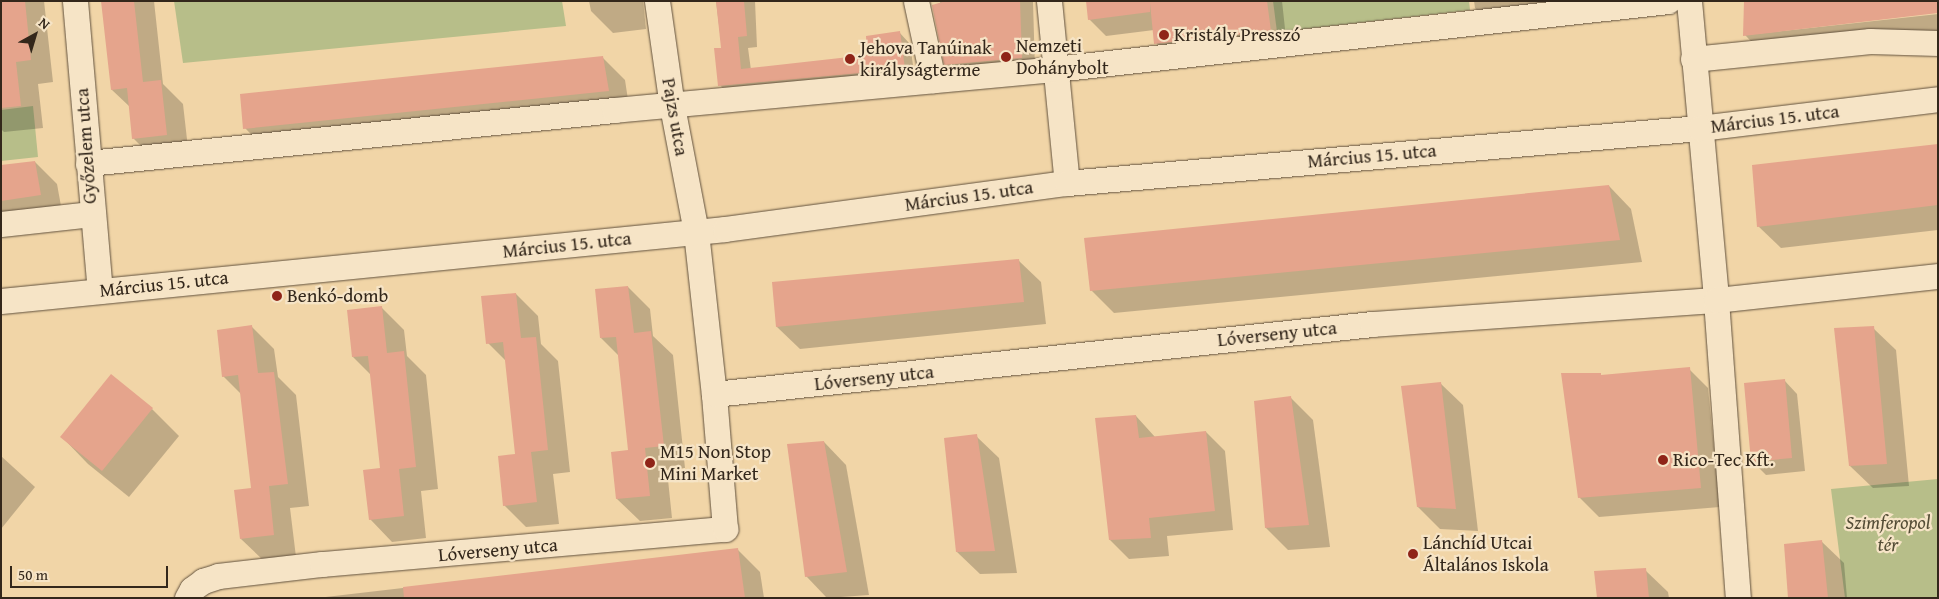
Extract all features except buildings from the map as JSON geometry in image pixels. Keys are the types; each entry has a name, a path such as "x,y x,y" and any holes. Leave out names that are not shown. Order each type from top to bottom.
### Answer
{"street":[{"name":"Győzelem utca","path":"75,1 91,214 100,291"},
{"name":"Pajzs utca","path":"657,1 672,106 696,232 714,394"},
{"path":"916,1 933,80"},
{"path":"1049,1 1067,183"},
{"path":"88,163 1055,69 1668,1"},
{"path":"1689,1 1716,300 1738,598"},
{"path":"1693,59 1870,41 1938,43"},
{"name":"Március 15. utca","path":"1,301 696,232 1067,183 1700,128 1938,99"},
{"path":"1,224 91,214"},
{"path":"1716,300 1938,276"},
{"name":"Lóverseny utca","path":"187,598 198,585 218,576 322,564 725,529 714,394 1372,324 1716,300"}],"green space":[{"path":"174,1 562,1 566,26 183,63"},
{"path":"1273,1 1469,1 1470,10 1277,32"},
{"path":"33,106 38,157 1,161 1,110"},
{"name":"Szimferopol tér","path":"1938,479 1938,598 1845,598 1831,489"}],"place":[{"name":"Kristály Presszó","path":"1164,35"},
{"name":"Nemzeti Dohánybolt","path":"1006,57"},
{"name":"Jehova Tanúinak királyságterme","path":"850,59"},
{"name":"Benkó-domb","path":"277,296"},
{"name":"Rico-Tec Kft.","path":"1663,460"},
{"name":"M15 Non Stop Mini Market","path":"650,463"},
{"name":"Lánchíd Utcai Általános Iskola","path":"1413,554"}]}
